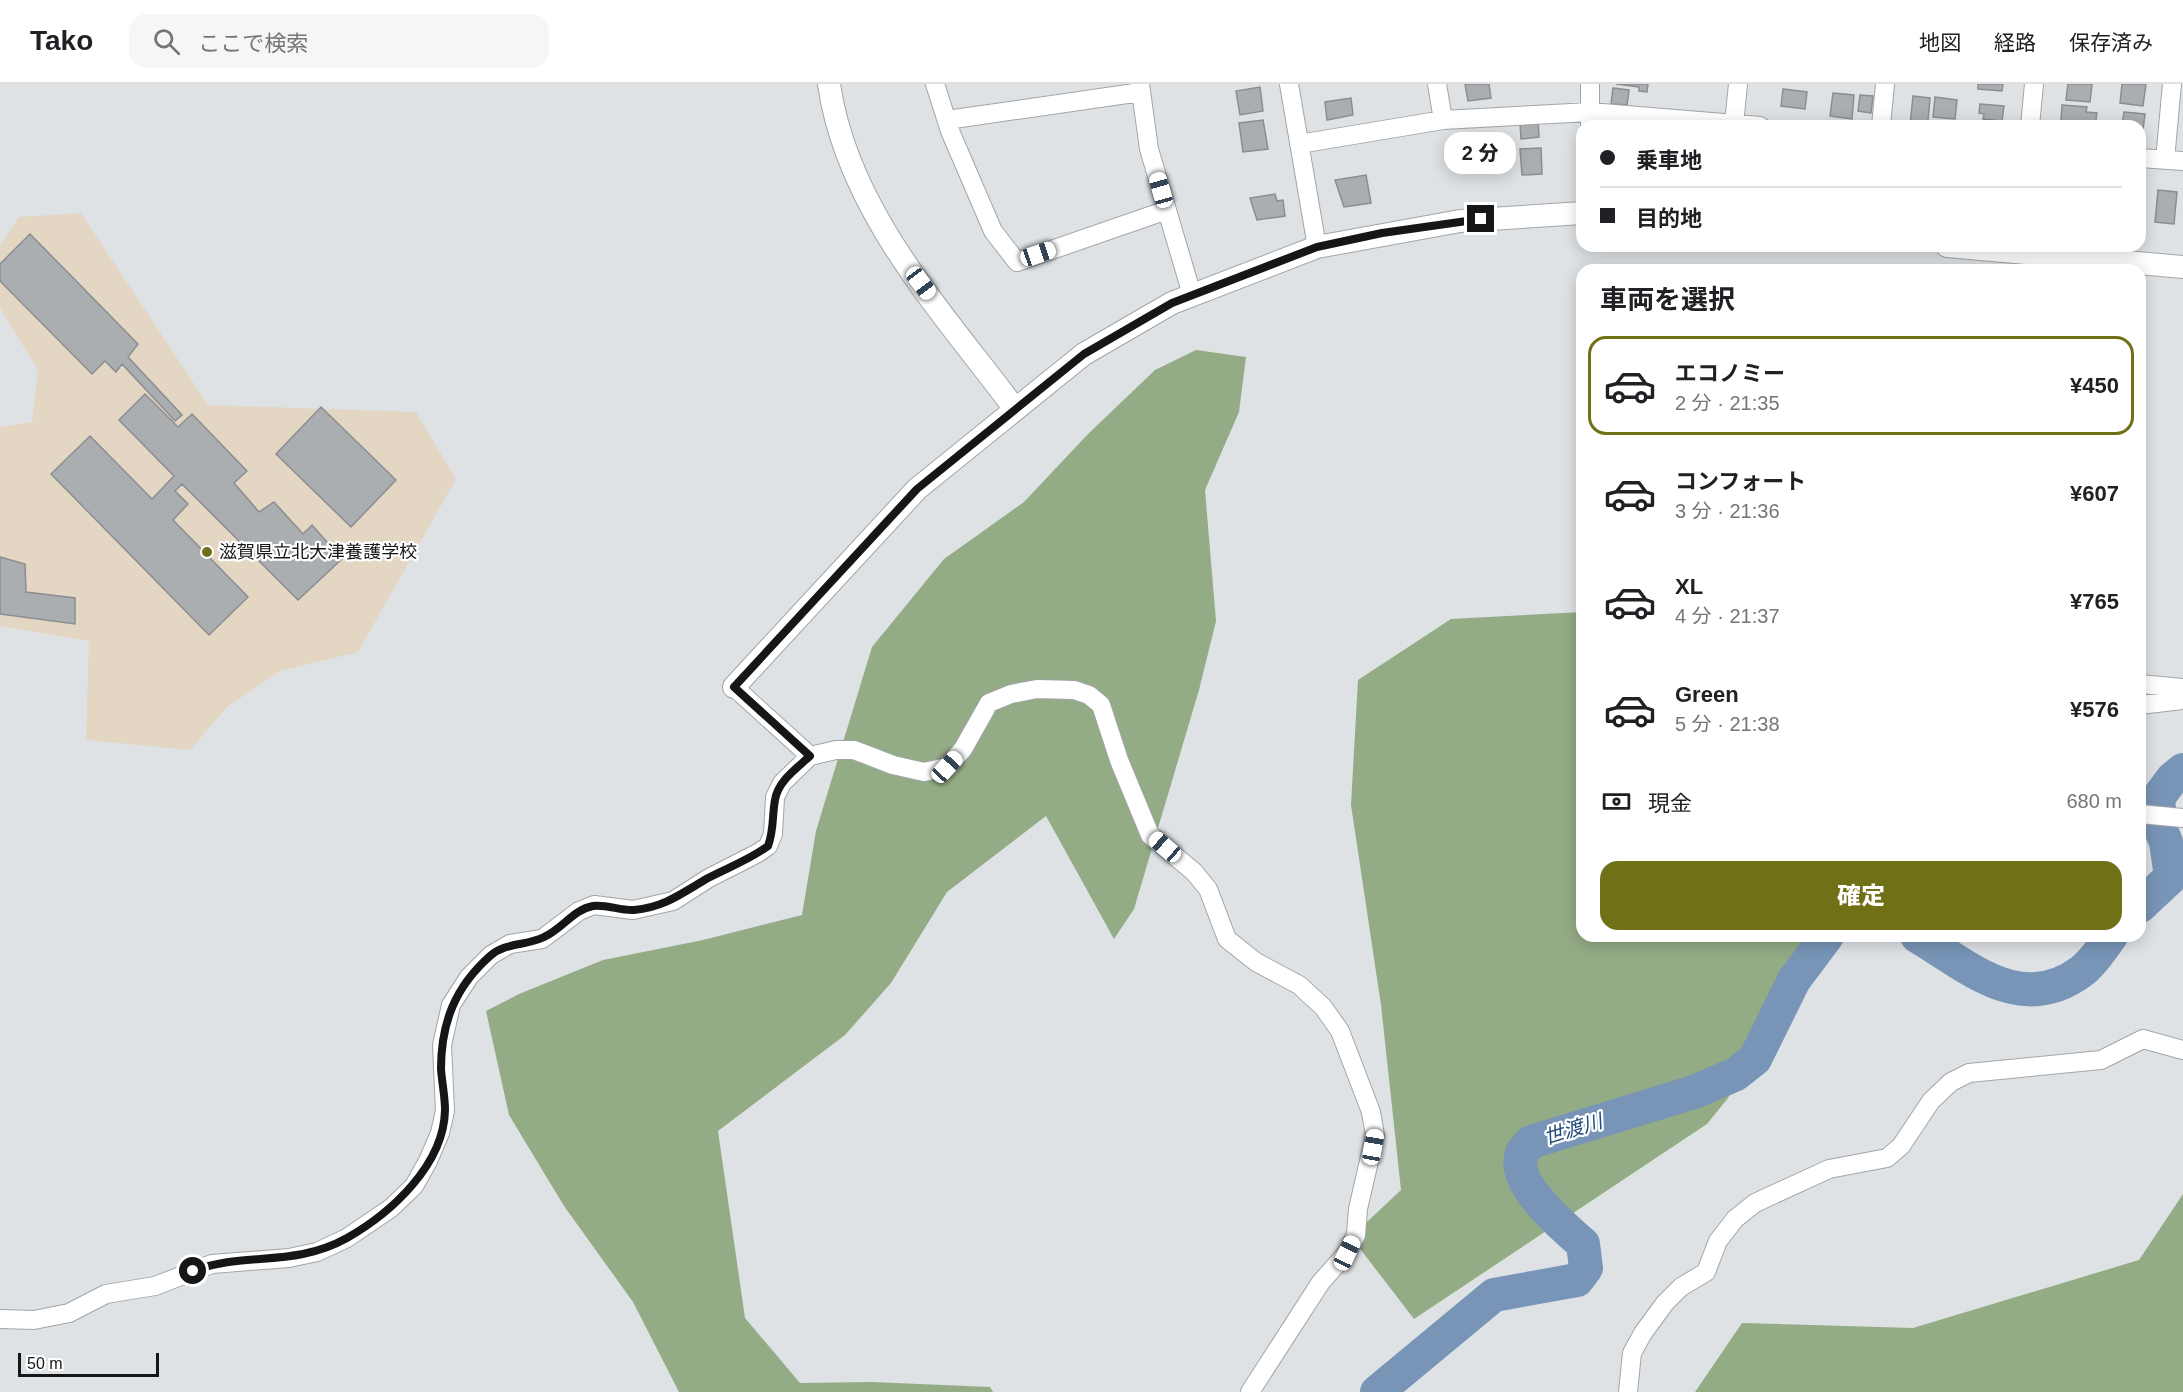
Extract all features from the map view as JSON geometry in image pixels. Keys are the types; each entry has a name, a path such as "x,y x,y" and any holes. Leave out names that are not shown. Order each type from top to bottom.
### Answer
{"street":[{"path":"829,84 833,112 858,183 889,238 1015,409"},
{"path":"935,84 946,120 993,231 1017,262 1167,210"},
{"path":"1289,84 1317,247"},
{"path":"1437,84 1443,120"},
{"path":"1590,84 1590,119"},
{"path":"1734,120 1738,84"},
{"path":"1882,120 1885,84"},
{"path":"2031,120 2034,84"},
{"path":"2146,159 2174,161 2172,84"},
{"path":"946,120 1140,88 1149,149 1192,295"},
{"path":"1299,144 1443,120 1619,120"},
{"path":"810,756 734,687 917,489 1084,354 1172,303 1317,247 1460,221 1576,213"},
{"path":"2047,252 2183,267"},
{"path":"2146,685 2183,688"},
{"path":"0,1319 34,1320 69,1313 106,1294 155,1286 212,1264 289,1258 317,1252 347,1238 392,1208 414,1186 428,1161 440,1133 445,1111 442,1045 451,1005 470,977 491,955 510,944 542,939 579,911 594,906 633,910 673,901 709,878 758,853 768,846 773,834 775,797 778,790 788,776 810,756 836,750 854,750 894,765 924,772 947,767 963,749 989,703 1011,694 1037,689 1074,690 1089,695 1101,705 1119,760 1138,801 1150,835 1194,872 1208,889 1227,939 1256,962 1299,985 1323,1007 1340,1031 1371,1112 1375,1135 1358,1209 1356,1235 1347,1253 1321,1282 1250,1392"},
{"path":"2146,704 2183,700"},
{"path":"2146,815 2183,818"},
{"path":"1628,1392 1632,1353 1643,1333 1665,1303 1682,1287 1706,1272 1718,1241 1735,1219 1755,1203 1829,1169 1887,1158 1901,1146 1931,1101 1951,1082 1969,1073 2101,1060 2143,1039 2183,1050"}],"shaded area":[{"name":"滋賀県立北大津養護学校","path":"81,213 208,405 416,412 456,479 358,652 280,671 227,707 190,750 86,740 89,641 0,626 0,427 32,422 38,370 0,308 0,246 19,217"}],"green space":[{"path":"1196,350 1246,357 1239,412 1205,490 1216,621 1199,690 1134,909 1114,939 1046,816 947,892 891,983 845,1035 718,1131 745,1318 800,1383 872,1382 990,1387 993,1392 679,1392 633,1302 564,1206 509,1115 486,1011 519,994 603,960 703,940 802,915 816,831 872,647 944,559 1024,502 1088,434 1155,370"},
{"path":"1576,612 1576,942 1808,942 1728,1098 1707,1124 1414,1319 1351,1237 1401,1190 1381,1005 1351,805 1358,680 1451,619"},
{"path":"2183,1194 2183,1392 1695,1392 1742,1323 1913,1328 2139,1260"}],"building":[{"path":"1465,84 1489,84 1491,98 1468,101"},
{"path":"1616,84 1648,84 1647,92 1639,91 1639,87"},
{"path":"1978,84 2003,84 2002,91 1978,89"},
{"path":"2068,84 2092,84 2090,102 2066,100"},
{"path":"2122,84 2146,84 2143,106 2120,103"},
{"path":"1260,87 1263,111 1240,115 1236,91"},
{"path":"1613,88 1629,90 1627,105 1611,104"},
{"path":"1783,89 1807,92 1805,109 1781,106"},
{"path":"1833,93 1854,95 1852,119 1830,116"},
{"path":"1860,95 1873,96 1871,113 1858,111"},
{"path":"1913,96 1930,98 1928,120 1911,120"},
{"path":"1935,97 1957,100 1955,119 1933,117"},
{"path":"1351,98 1353,115 1327,120 1325,102"},
{"path":"1980,104 2004,106 2002,120 1983,119 1984,114 1979,113"},
{"path":"2062,105 2087,107 2086,112 2097,113 2096,120 2061,120"},
{"path":"2124,112 2145,114 2144,120 2123,120"},
{"path":"1263,120 1268,149 1243,152 1239,123"},
{"path":"1538,121 1539,137 1521,139 1520,123"},
{"path":"1541,148 1542,174 1522,175 1520,149"},
{"path":"1366,175 1371,203 1344,207 1335,180"},
{"path":"2158,190 2177,192 2174,224 2155,222"},
{"path":"1275,194 1277,201 1283,200 1285,216 1257,220 1250,198"},
{"path":"30,234 138,344 128,357 182,415 175,421 122,364 116,372 105,361 92,374 0,281 0,264"},
{"path":"145,394 178,427 192,414 247,471 234,483 259,512 274,502 303,534 312,525 342,559 298,600 182,484 175,491 188,504 173,520 248,597 209,635 51,474 90,436 152,499 174,476 119,420"},
{"path":"321,407 396,480 351,527 276,454"},
{"path":"0,557 25,564 26,592 75,598 75,624 0,614"}],"waterway":[{"name":"世渡川","path":"2146,900 2171,877 2166,842 2161,830 2158,798 2172,779 2183,770"},
{"name":"世渡川","path":"1377,1392 1494,1295 1577,1280 1586,1268 1583,1244 1552,1216 1531,1190 1524,1177 1520,1165 1522,1153 1531,1142 1694,1092 1736,1074 1755,1059 1794,980 1822,942"},
{"name":"世渡川","path":"1927,942 1996,982 2016,988 2038,989 2059,984 2082,971 2107,942"}],"place":[{"name":"滋賀県立北大津養護学校","path":"207,552"}],"route":[{"path":"193,1271 212,1264 289,1258 317,1252 347,1238 392,1208 414,1186 440,1133 445,1111 441,1070 442,1045 451,1005 470,977 491,955 510,944 542,939 557,930 579,911 594,906 633,910 673,901 709,878 738,865 768,846 773,834 775,797 782,783 810,756 734,687 917,489 1084,354 1172,303 1317,247 1382,233 1481,219"}]}
